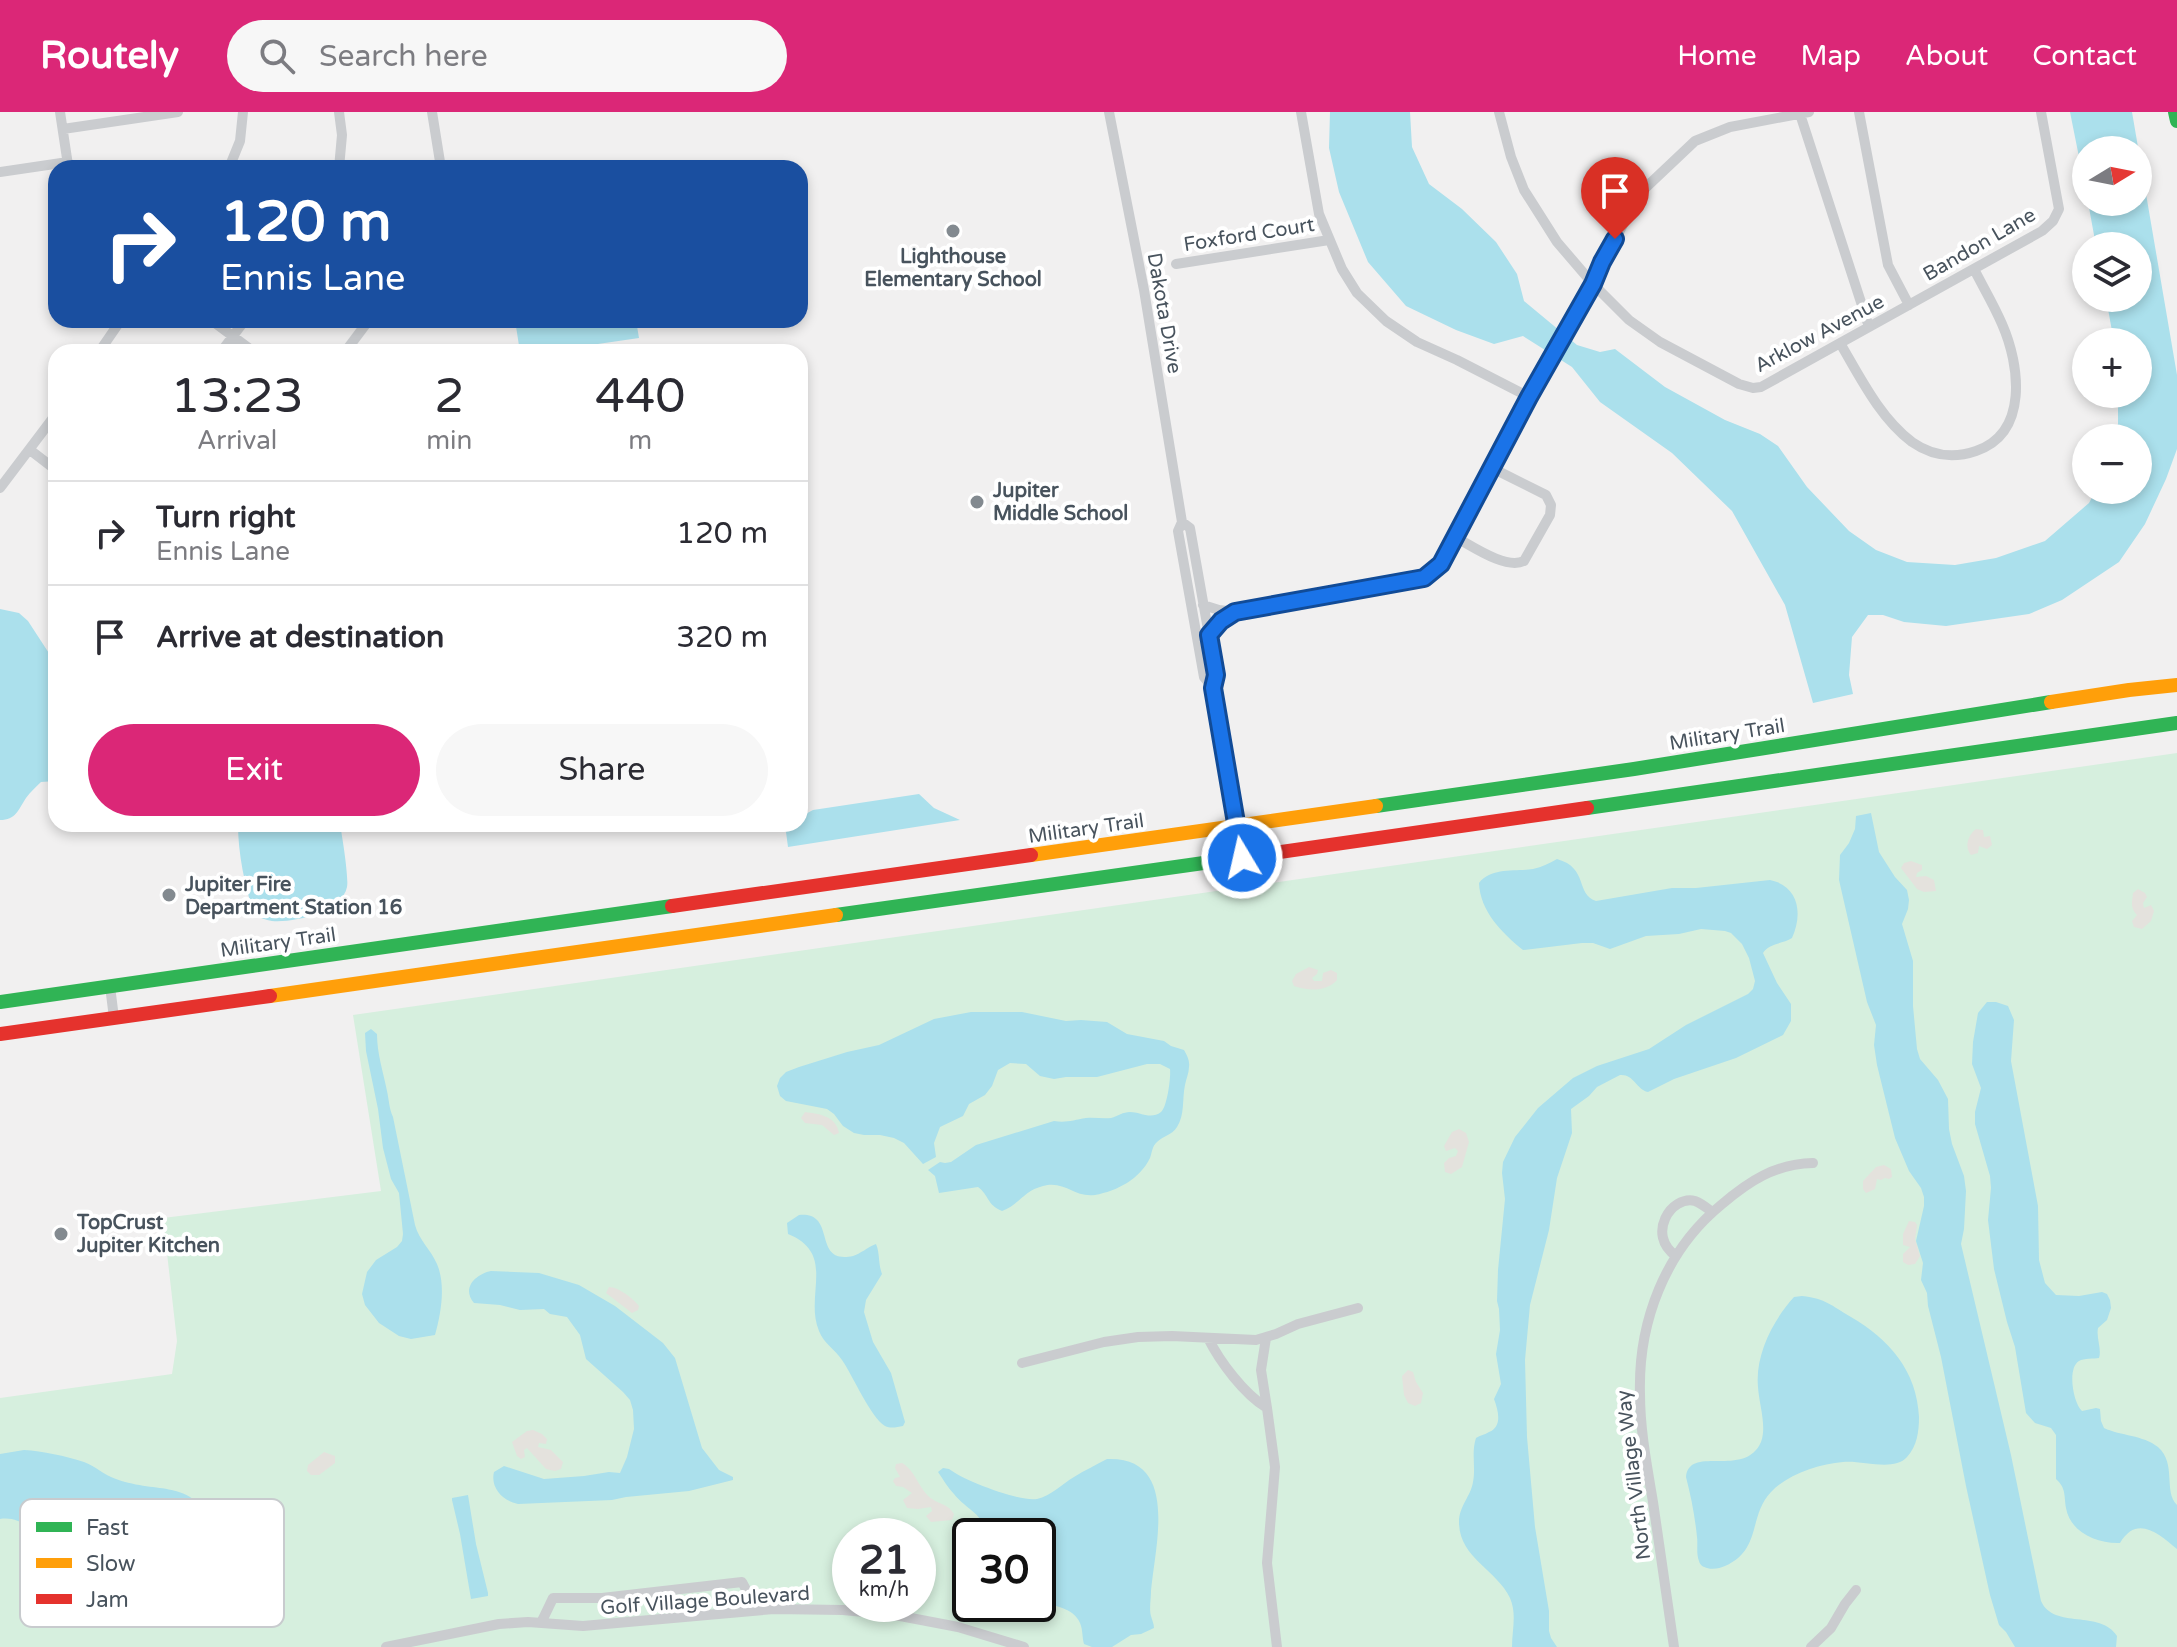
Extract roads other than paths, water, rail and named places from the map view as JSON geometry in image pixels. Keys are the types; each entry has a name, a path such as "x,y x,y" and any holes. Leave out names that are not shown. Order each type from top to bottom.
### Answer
{"main road":[{"path":"2175,112 2177,121"},
{"name":"Military Trail","path":"0,1002 1237,827 2177,685"},
{"path":"0,1034 2177,723"}],"street":[{"path":"60,112 67,160"},
{"path":"63,129 178,112"},
{"path":"232,160 240,141 243,112"},
{"path":"339,112 342,135 340,160"},
{"path":"432,112 440,160"},
{"name":"Dakota Drive","path":"1109,112 1144,290 1182,522 1178,531 1204,677 1213,688"},
{"path":"1301,112 1319,214 1342,269 1357,293 1386,321 1417,342 1529,397"},
{"name":"Arklow Avenue","path":"1499,112 1524,190 1557,242 1593,284 1629,320 1660,342 1739,384 1761,387 1909,305"},
{"path":"1859,112 1888,265 1909,305"},
{"name":"Bandon Lane","path":"1909,305 2042,231 2053,221 2059,209 2041,112"},
{"path":"1203,605 1235,612 1424,578 1441,564 1640,193 1695,141 1730,127 1778,115 1804,113 1869,327"},
{"path":"0,172 48,167"},
{"name":"Foxford Court","path":"1176,264 1329,240"},
{"path":"1840,343 1877,403 1912,441 1932,453 1948,456 1969,454 1984,448 2001,436 2010,421 2016,405 2017,385 2012,351 2003,324 1974,269"},
{"path":"221,328 243,344"},
{"path":"227,344 239,328"},
{"path":"0,488 48,432"},
{"path":"30,450 48,464"},
{"path":"1455,537 1508,564 1518,564 1524,561 1550,515 1551,505 1546,495 1492,468"},
{"name":"Dakota Drive","path":"1182,522 1190,528 1216,675 1213,688 1242,858"},
{"path":"1209,635 1221,621 1235,612"},
{"path":"110,986 114,1018"},
{"name":"North Village Way","path":"1674,1647 1642,1432 1640,1360 1653,1303 1676,1256 1712,1212 1743,1187 1778,1168 1813,1163"},
{"path":"1676,1256 1668,1251 1661,1233 1662,1224 1672,1210 1688,1201 1697,1202 1712,1212"},
{"path":"1022,1363 1104,1342 1138,1337 1266,1338 1298,1324 1358,1308"},
{"path":"1208,1338 1231,1374 1256,1401 1267,1408"},
{"path":"1266,1338 1261,1370 1275,1467 1268,1581 1277,1647"},
{"path":"541,1623 553,1598 602,1598 742,1582 757,1610"},
{"path":"1811,1647 1831,1628 1856,1590"},
{"name":"Golf Village Boulevard","path":"386,1647 499,1624 583,1626 757,1610 843,1610 895,1615 958,1627 1024,1647"}],"water":[{"path":"1330,112 1410,112 1412,147 1429,184 1462,209 1496,242 1517,274 1524,301 1577,345 1600,352 1615,349 1665,387 1778,446 1807,487 1849,531 1876,550 1907,562 1955,565 1996,558 2045,541 2088,504 2152,504 2152,424 2118,424 2118,408 2152,408 2152,328 2111,328 2109,312 2152,312 2152,232 2093,232 2091,216 2150,216 2177,375 2177,449 2166,479 2145,524 2119,562 2062,600 2029,614 1946,626 1868,615 1852,637 1849,675 1853,694 1813,703 1785,605 1732,511 1672,453 1600,402 1572,367 1523,336 1494,344 1406,306 1368,262 1339,192 1329,148"},
{"path":"2070,112 2132,112 2136,136 2075,136"},
{"path":"516,328 637,328 639,338 598,344 519,344"},
{"path":"0,609 19,613 28,621 48,652 48,782 41,782 13,816 0,820"},
{"path":"919,794 934,808 960,820 788,847 786,832 808,832 808,813"},
{"path":"1871,813 1879,852 1907,890 1908,909 1902,924 1913,961 1917,1049 1920,1059 1938,1080 1948,1099 1949,1129 1966,1191 1961,1244 2011,1455 2041,1601 2047,1610 2056,1615 2100,1623 2109,1628 2117,1636 2116,1647 2015,1647 1999,1625 1990,1595 1927,1293 1921,1280 1923,1263 1916,1241 1924,1197 1895,1138 1877,1065 1874,1045 1876,1025 1867,1002 1839,880 1840,855 1855,829 1856,816"},
{"path":"238,832 341,832 347,887 336,903 304,918 272,921 254,915"},
{"path":"1557,859 1574,868 1586,893 1596,901 1672,888 1770,880 1787,888 1798,911 1792,938 1769,947 1763,953 1791,1004 1791,1021 1783,1035 1736,1058 1674,1079 1648,1092 1629,1077 1620,1075 1597,1087 1571,1109 1572,1133 1557,1178 1549,1230 1530,1305 1525,1360 1527,1437 1535,1527 1549,1611 1549,1631 1557,1647 1512,1647 1514,1616 1510,1598 1465,1545 1459,1522 1473,1482 1476,1438 1493,1429 1498,1422 1494,1399 1501,1384 1496,1354 1500,1330 1498,1270 1505,1199 1503,1162 1515,1137 1538,1108 1573,1078 1597,1066 1649,1049 1686,1025 1748,994 1755,981 1742,944 1725,931 1701,929 1646,936 1610,949 1582,943 1523,950 1500,929 1488,912 1479,883 1490,874 1533,869"},
{"path":"1987,1002 2008,1006 2014,1020 2011,1061 2038,1206 2039,1260 2045,1283 2056,1295 2079,1296 2102,1292 2110,1300 2107,1320 2098,1328 2099,1358 2079,1361 2075,1365 2073,1386 2076,1401 2082,1411 2100,1409 2104,1428 2146,1440 2164,1454 2171,1492 2177,1505 2177,1549 2156,1533 2141,1528 2127,1534 2120,1543 2094,1539 2079,1530 2069,1516 2063,1489 2056,1479 2056,1435 2051,1428 2035,1423 2026,1413 2015,1347 1994,1269 1988,1220 1990,1176 1975,1124 1981,1088 1972,1064 1973,1042 1978,1013"},
{"path":"971,1012 1022,1012 1066,1021 1107,1022 1127,1034 1164,1041 1184,1050 1189,1069 1177,1127 1155,1144 1140,1172 1119,1187 1088,1195 1057,1185 1043,1186 1030,1191 1002,1211 993,1206 978,1187 939,1193 935,1176 928,1170 940,1162 951,1162 976,1145 1054,1121 1111,1118 1130,1112 1149,1116 1157,1114 1167,1099 1170,1069 1160,1064 1147,1064 1097,1077 1054,1079 1040,1076 1026,1064 1010,1063 998,1070 992,1086 985,1095 969,1104 963,1116 940,1127 934,1143 936,1157 923,1164 904,1143 894,1138 854,1133 827,1109 786,1101 780,1096 777,1086 786,1072 879,1045 934,1019"},
{"path":"371,1029 377,1034 415,1225 440,1272 442,1300 435,1335 411,1339 399,1336 379,1323 365,1305 362,1294 367,1272 376,1260 397,1247 403,1234 399,1193 391,1179 383,1148 366,1051 365,1033"},
{"path":"799,1215 811,1216 818,1221 832,1253 840,1257 853,1256 876,1244 882,1274 866,1300 864,1312 873,1342 891,1373 905,1422 903,1426 890,1427 880,1422 842,1360 821,1336 815,1317 815,1264 803,1242 788,1234 787,1223"},
{"path":"491,1271 539,1273 579,1285 615,1306 663,1343 675,1358 702,1448 719,1470 733,1477 733,1480 689,1491 612,1500 518,1504 503,1497 493,1478 494,1472 504,1466 544,1479 620,1473 634,1429 633,1410 623,1392 586,1359 580,1335 567,1317 550,1314 544,1309 520,1310 474,1303 469,1292 472,1282"},
{"path":"1794,1297 1828,1303 1865,1326 1889,1346 1913,1385 1919,1423 1915,1443 1907,1457 1894,1464 1834,1463 1804,1471 1786,1480 1764,1501 1745,1551 1725,1566 1706,1568 1698,1558 1686,1477 1689,1468 1707,1461 1743,1458 1753,1453 1761,1442 1763,1422 1759,1363 1767,1339 1786,1306"},
{"path":"24,1450 77,1460 116,1479 172,1490 192,1499 20,1499 20,1523 0,1519 0,1454"},
{"path":"1107,1459 1130,1462 1145,1472 1154,1488 1158,1507 1150,1604 1154,1628 1131,1635 1112,1647 1084,1644 1077,1618 1056,1606 1056,1518 980,1518 959,1499 938,1472 943,1468 949,1469 992,1489 1029,1499 1047,1495"},
{"path":"468,1495 488,1593 488,1596 471,1599 452,1500"}],"place":[{"name":"Lighthouse Elementary School","path":"953,231"},
{"name":"Jupiter Middle School","path":"977,502"},
{"name":"Jupiter Fire Department Station 16","path":"169,895"},
{"name":"TopCrust Jupiter Kitchen","path":"61,1234"}]}
